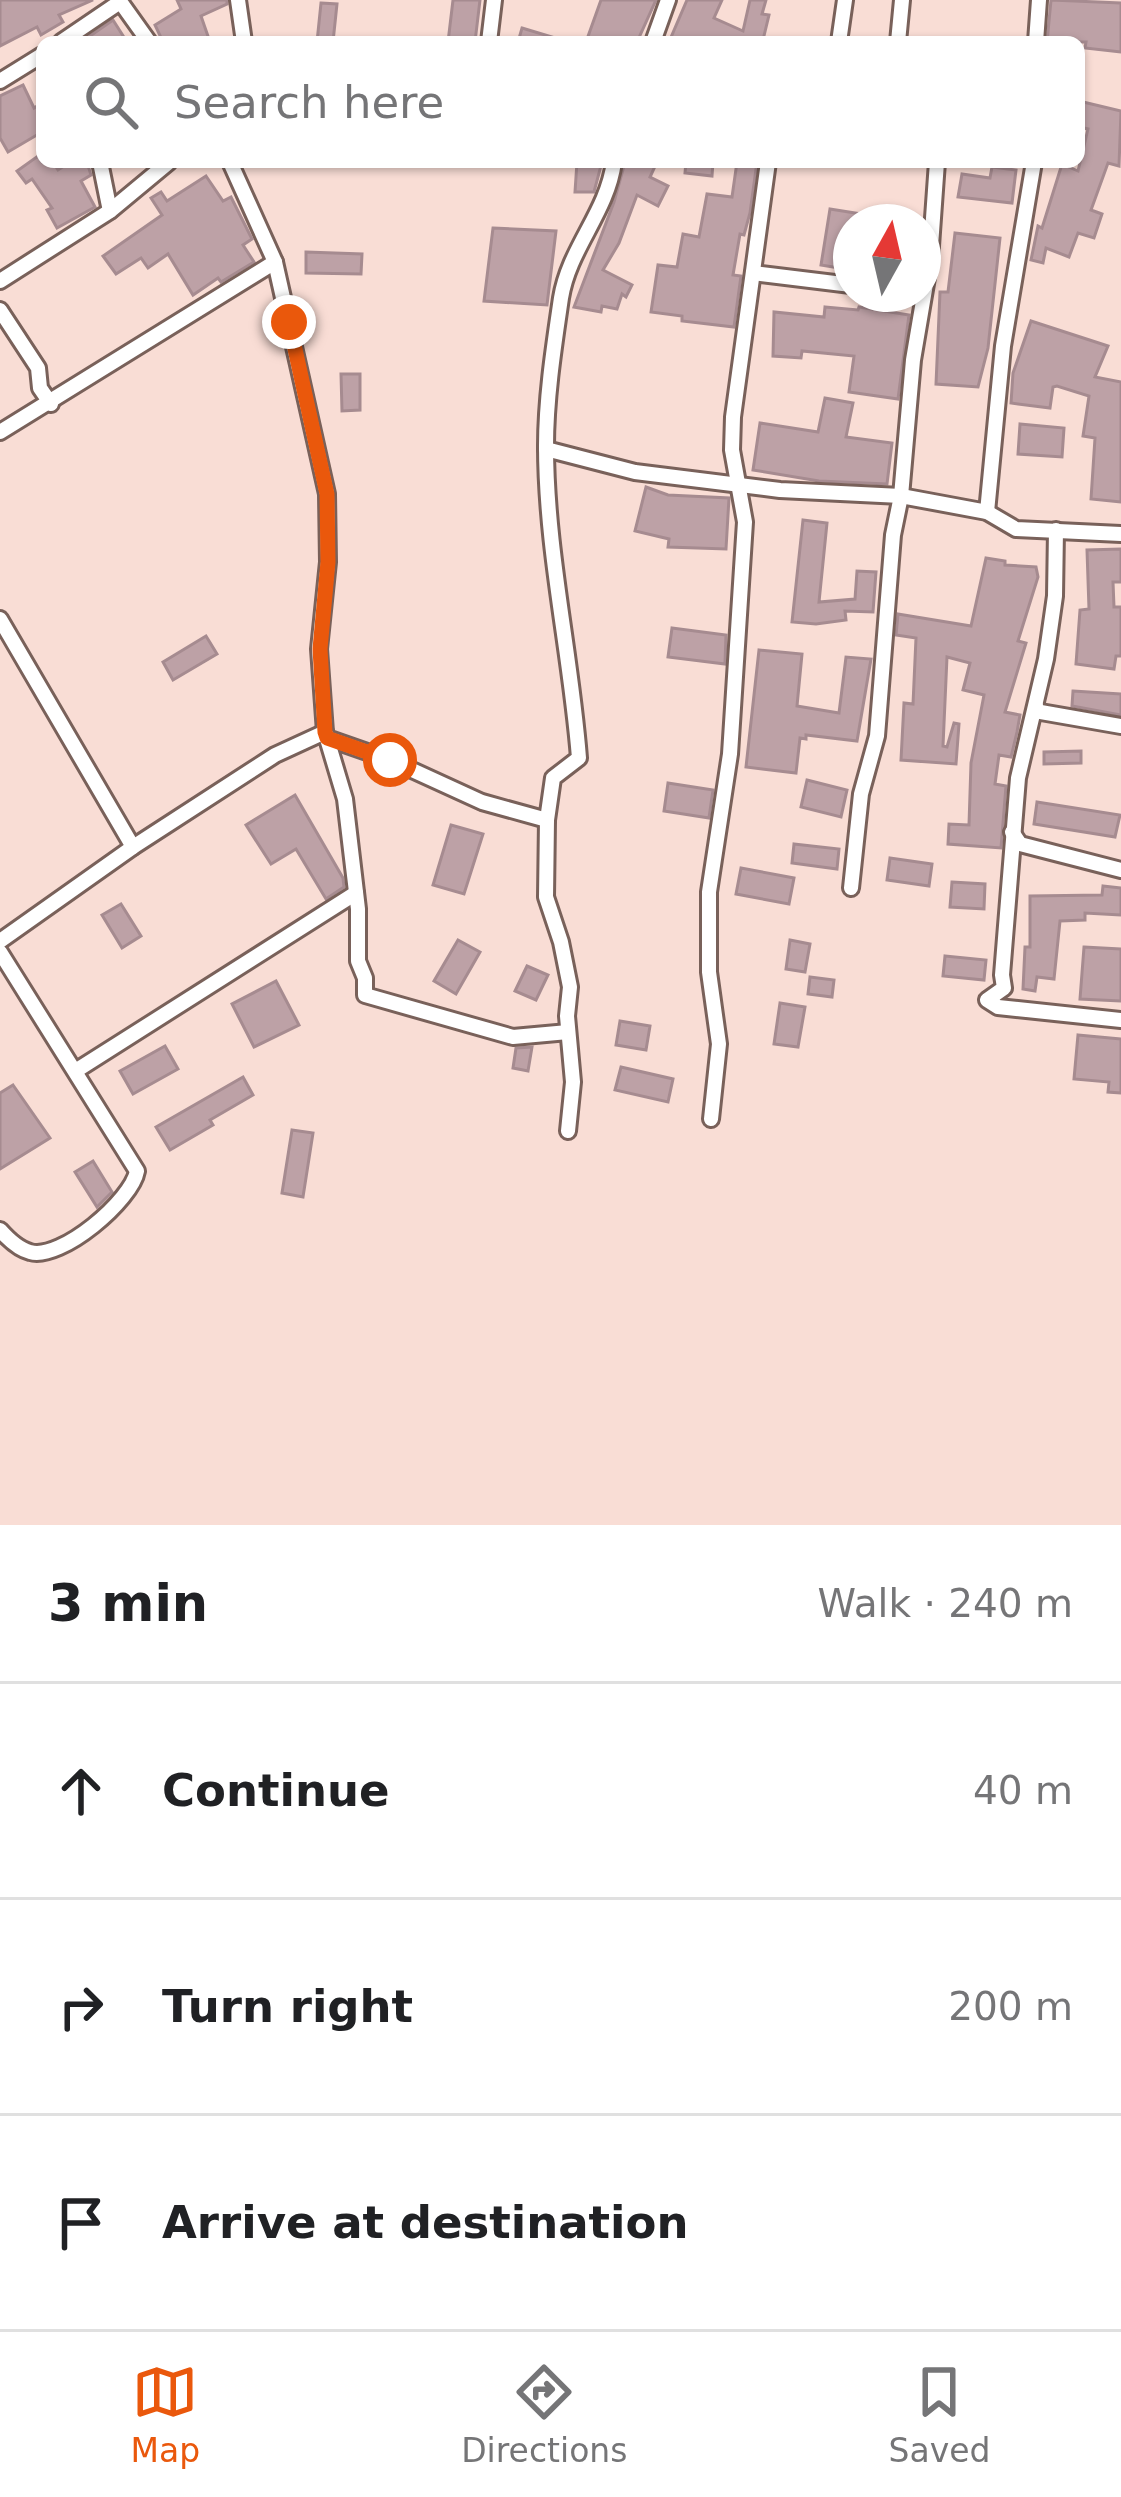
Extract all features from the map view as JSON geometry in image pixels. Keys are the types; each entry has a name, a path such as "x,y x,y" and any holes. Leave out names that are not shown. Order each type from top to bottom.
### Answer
{"street":[{"path":"238,0 243,36"},
{"path":"490,36 494,0"},
{"path":"654,36 668,0"},
{"path":"840,36 845,0"},
{"path":"899,36 902,0"},
{"path":"1036,36 1039,0"},
{"path":"69,36 119,1 145,36"},
{"path":"0,81 36,63"},
{"path":"101,168 110,211"},
{"path":"0,281 110,211 163,168"},
{"path":"233,168 274,262 327,494 328,562 320,649 325,732 345,800 364,994 513,1037 568,1032"},
{"path":"568,1131 573,1082 570,987 546,897 547,820 553,778 580,758 551,537 546,449 562,294 573,258 610,193 613,168"},
{"path":"711,1119 719,1044 709,972 709,892 730,754 745,522 736,482 733,417 767,168"},
{"path":"934,204 937,168"},
{"path":"987,512 1003,346 1033,168"},
{"path":"0,432 274,262"},
{"path":"753,273 833,283"},
{"path":"0,310 38,368 40,388 51,404"},
{"path":"851,888 861,794 877,736 892,535 901,496 921,312"},
{"path":"546,449 635,472 780,490 901,496 987,512 1016,529 1121,534"},
{"path":"1057,530 1054,596 1035,711 1121,726"},
{"path":"0,619 133,847"},
{"path":"1037,695 1018,778 1001,976 1004,988 987,1000 1010,1009 1121,1020"},
{"path":"325,732 327,738 390,760 482,802 547,820"},
{"path":"0,940 275,755 325,732"},
{"path":"1012,832 1019,844 1121,870"},
{"path":"77,1070 356,893"},
{"path":"0,952 136,1171 135,1185 98,1221 55,1251 30,1252 0,1230"}],"building":[{"path":"0,0 93,0 59,15 63,22 41,35 37,27 0,46"},
{"path":"177,0 227,0 201,16 208,36 160,36 155,25 181,9"},
{"path":"453,0 480,0 476,36 449,36"},
{"path":"601,0 656,0 640,36 588,36"},
{"path":"687,0 722,0 714,18 743,31 750,0 766,0 762,14 769,15 764,36 672,36"},
{"path":"1051,0 1121,3 1121,52 1085,48 1085,36 1048,36"},
{"path":"321,3 337,4 334,36 318,36"},
{"path":"113,20 123,36 90,36"},
{"path":"522,28 549,36 520,36"},
{"path":"23,85 36,107 36,136 8,152 0,138 0,96"},
{"path":"1085,102 1121,111 1119,166 1108,163 1091,210 1102,214 1094,238 1078,233 1069,257 1046,248 1043,263 1031,260 1038,226 1042,228 1061,168 1085,168"},
{"path":"36,157 36,168 89,168 91,175 81,181 95,207 57,228 47,210 52,208 32,179 26,183 17,171"},
{"path":"577,168 600,168 594,192 575,192"},
{"path":"623,168 654,168 650,177 668,186 658,206 637,195 603,270 632,285 626,297 622,294 617,309 602,306 601,312 574,307"},
{"path":"685,168 713,168 712,176 685,173"},
{"path":"736,168 756,168 733,275 741,276 734,327 651,312 658,265 677,267 683,234 699,237 707,194 732,197"},
{"path":"992,168 1016,170 1012,203 958,197 962,174 990,178"},
{"path":"206,176 223,201 231,197 252,239 243,245 254,262 193,295 168,254 148,268 141,258 116,274 103,256 162,215 151,198 161,192 167,201"},
{"path":"830,209 833,209 833,267 821,265"},
{"path":"493,228 556,231 547,305 484,301"},
{"path":"955,233 1000,238 988,348 978,387 936,384 941,292 948,292"},
{"path":"306,252 362,254 361,274 306,273"},
{"path":"825,307 833,308 833,312 909,315 898,399 849,392 854,356 802,351 801,358 773,356 774,312 824,317"},
{"path":"1031,321 1108,346 1095,377 1121,382 1121,502 1091,499 1095,438 1083,436 1089,396 1057,386 1050,408 1011,403 1013,373"},
{"path":"341,374 360,374 360,410 342,411"},
{"path":"825,398 853,403 846,437 892,443 887,484 819,481 753,470 760,423 818,432"},
{"path":"1020,424 1064,428 1062,457 1018,454"},
{"path":"646,487 668,495 729,498 726,549 668,547 669,539 635,531"},
{"path":"803,520 827,523 819,602 855,599 857,571 876,572 873,612 845,611 846,620 816,624 792,622"},
{"path":"1121,549 1121,582 1113,582 1114,607 1121,607 1121,656 1116,656 1114,669 1076,664 1080,610 1089,609 1087,550"},
{"path":"986,558 1036,567 1038,577 1018,641 1026,643 1005,712 1020,715 1017,732 1011,757 999,755 995,784 1006,786 1001,848 948,844 949,824 969,825 971,763 984,695 963,690 970,663 947,657 943,746 947,747 954,723 959,724 956,764 901,760 904,703 913,704 916,638 896,635 898,614 971,626"},
{"path":"672,628 726,635 725,664 668,657"},
{"path":"206,636 217,654 173,680 163,662"},
{"path":"759,650 802,654 797,706 839,713 846,657 871,659 857,741 806,735 800,738 796,773 746,767"},
{"path":"1073,691 1121,694 1121,715 1072,706"},
{"path":"1081,751 1081,763 1044,764 1044,752"},
{"path":"807,780 847,790 841,817 801,807"},
{"path":"668,783 713,790 709,818 664,811"},
{"path":"295,795 343,878 344,887 326,899 296,849 271,864 246,825"},
{"path":"1037,802 1120,815 1115,837 1034,824"},
{"path":"451,825 483,834 464,894 433,885"},
{"path":"794,844 839,849 837,869 792,863"},
{"path":"890,858 932,864 929,886 887,880"},
{"path":"741,868 794,878 789,904 736,894"},
{"path":"952,882 985,884 984,909 950,907"},
{"path":"1103,886 1121,888 1121,915 1085,913 1085,920 1060,921 1054,979 1037,977 1035,991 1023,989 1025,947 1030,947 1030,896 1102,895"},
{"path":"121,904 141,936 122,948 102,915"},
{"path":"458,940 480,952 456,994 434,981"},
{"path":"790,940 810,944 805,972 786,969"},
{"path":"1084,947 1121,949 1121,1001 1080,999"},
{"path":"945,956 986,960 984,980 943,976"},
{"path":"527,966 548,975 536,1000 515,991"},
{"path":"810,977 834,980 832,997 808,994"},
{"path":"276,981 299,1025 254,1047 232,1004"},
{"path":"780,1003 805,1007 798,1047 774,1044"},
{"path":"620,1021 650,1026 646,1050 616,1045"},
{"path":"1078,1035 1121,1039 1121,1093 1108,1092 1109,1082 1074,1079"},
{"path":"165,1046 178,1069 133,1094 120,1071"},
{"path":"532,1047 528,1071 513,1068 516,1048"},
{"path":"621,1067 673,1079 668,1102 615,1090"},
{"path":"243,1077 253,1095 170,1150 156,1127"},
{"path":"13,1085 50,1138 0,1169 0,1093"},
{"path":"292,1130 313,1133 303,1197 282,1193"},
{"path":"93,1161 112,1192 97,1207 75,1172"}],"route":[{"path":"289,322 327,494 328,562 320,649 325,732 327,738 390,760"}]}
